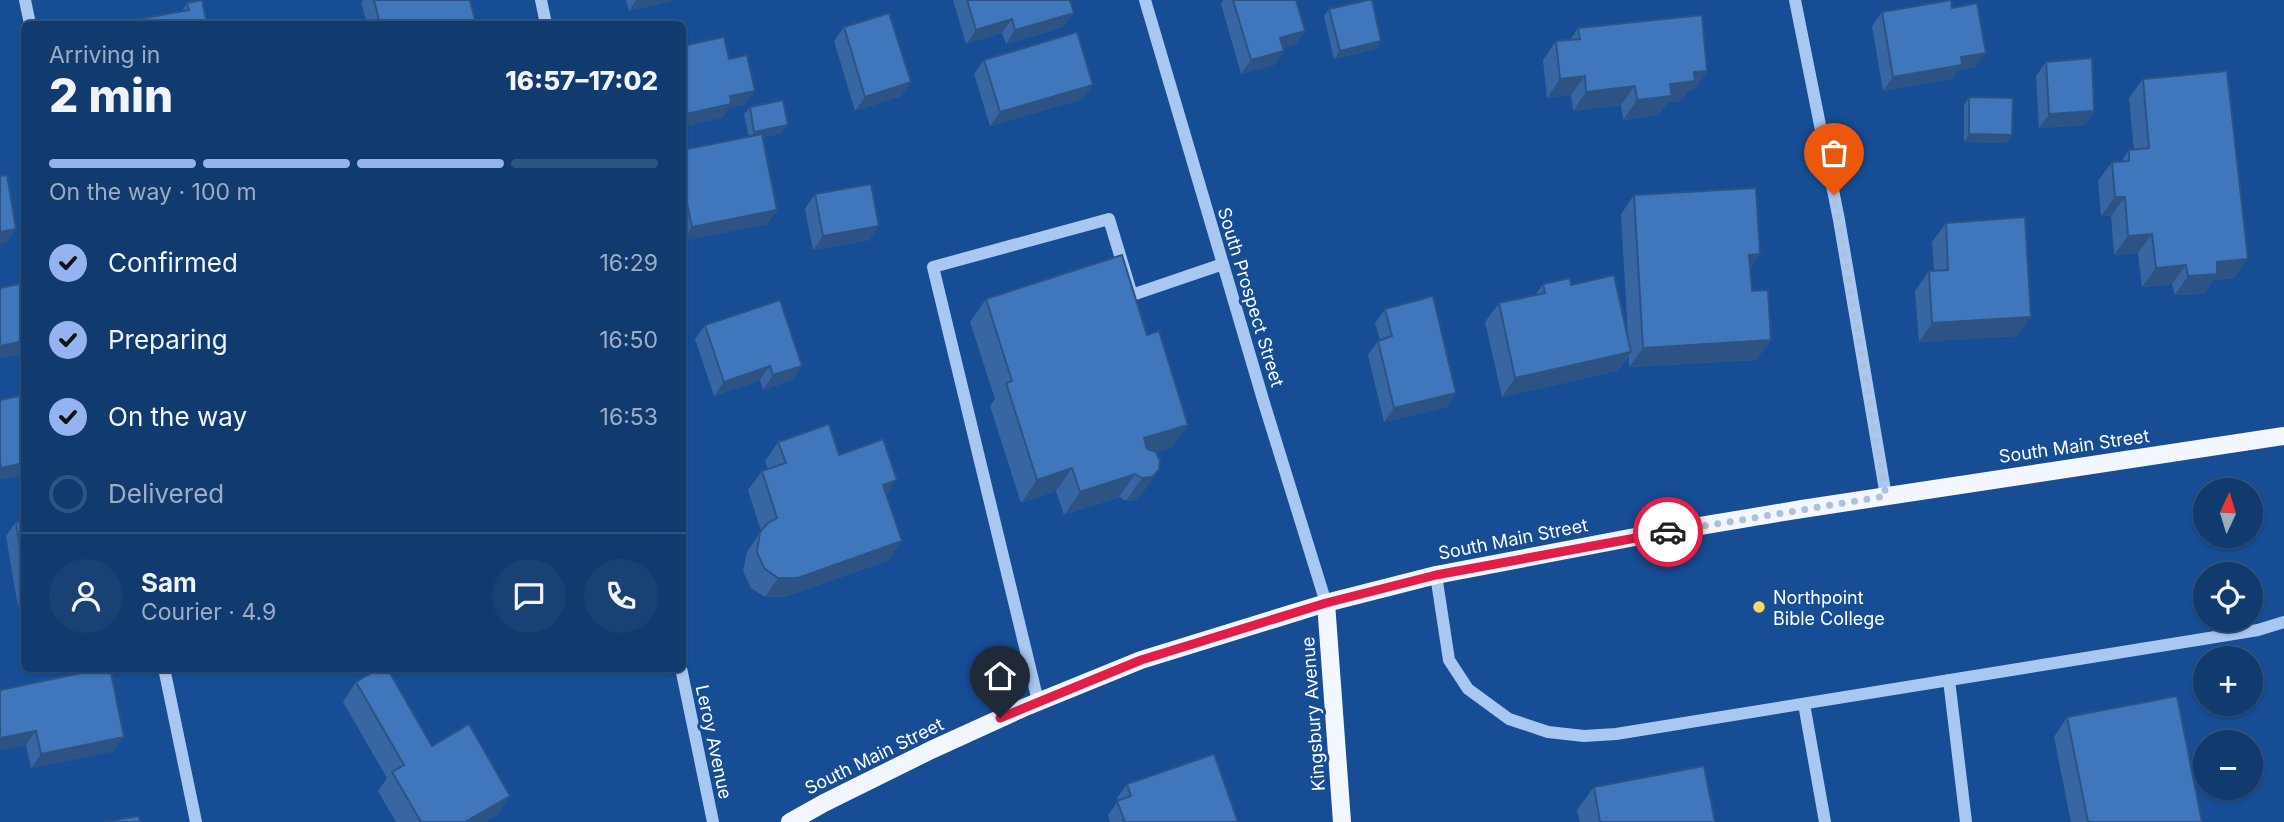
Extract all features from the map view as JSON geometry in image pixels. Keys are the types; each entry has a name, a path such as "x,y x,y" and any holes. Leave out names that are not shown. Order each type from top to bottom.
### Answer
{"main road":[{"name":"South Main Street","path":"790,822 930,750 1038,701 1141,660 1326,603 1436,575 1640,536 2284,436"},
{"name":"Kingsbury Avenue","path":"1326,603 1342,822"}],"street":[{"path":"25,0 29,21"},
{"path":"541,0 545,21"},
{"name":"South Prospect Street","path":"1145,0 1326,603"},
{"path":"1795,0 1839,220 1886,496"},
{"path":"1038,701 933,267 1109,219 1132,295 1223,264"},
{"path":"1436,575 1449,660 1468,689 1510,719 1548,732 1584,736 1616,734 1804,704 2258,630 2284,622"},
{"path":"165,672 196,822"},
{"name":"Leroy Avenue","path":"682,672 713,822"},
{"path":"1948,680 1966,822"},
{"path":"1804,704 1825,822"}],"building":[{"path":"202,0 206,21 129,21 189,10 187,3"},
{"path":"374,0 470,0 475,21 379,21"},
{"path":"967,0 1070,0 1074,13 1015,30 1012,19 976,30"},
{"path":"1233,0 1296,0 1305,31 1280,38 1284,51 1251,60"},
{"path":"1372,0 1381,41 1340,51 1329,9"},
{"path":"1951,0 1952,8 1977,3 1986,53 1961,57 1962,65 1893,77 1882,12"},
{"path":"889,13 911,82 865,97 844,27"},
{"path":"1702,15 1707,71 1694,72 1695,81 1670,84 1672,96 1637,100 1635,86 1586,92 1585,76 1560,79 1556,41 1580,39 1578,28"},
{"path":"1077,32 1093,85 1000,112 984,60"},
{"path":"724,37 729,59 747,55 755,91 730,96 731,104 686,114 686,45"},
{"path":"2092,58 2094,111 2049,114 2046,62"},
{"path":"2227,71 2248,259 2217,262 2217,274 2188,276 2186,265 2156,268 2152,234 2128,236 2125,197 2115,197 2112,162 2129,161 2129,150 2149,148 2143,79"},
{"path":"1969,97 2013,98 2012,135 1969,134"},
{"path":"783,100 788,125 754,132 750,107"},
{"path":"762,134 777,210 692,227 686,199 686,149"},
{"path":"7,175 16,229 0,232 0,176"},
{"path":"871,184 879,226 823,236 815,194"},
{"path":"1756,188 1760,254 1749,255 1752,291 1768,290 1771,340 1643,348 1634,195"},
{"path":"2025,217 2031,317 1932,323 1929,271 1948,270 1946,223"},
{"path":"1122,255 1147,335 1159,331 1188,425 1144,438 1147,449 1156,452 1160,461 1159,470 1152,477 1142,478 1135,474 1080,492 1072,468 1037,480 1006,383 1012,381 986,299"},
{"path":"1614,275 1631,352 1515,378 1499,303 1545,293 1543,284 1570,278 1571,285"},
{"path":"21,284 21,342 0,346 0,288"},
{"path":"1433,296 1456,393 1394,408 1378,341 1392,336 1385,309"},
{"path":"780,300 802,366 773,375 770,366 724,382 705,325"},
{"path":"21,396 21,464 1,468 0,462 0,400"},
{"path":"829,424 839,455 883,439 897,480 883,485 902,541 798,578 778,578 764,568 757,552 760,532 777,518 762,471 786,463 778,442"},
{"path":"21,521 21,555 16,522"},
{"path":"86,672 111,672 124,737 41,754 36,731 0,738 0,690"},
{"path":"373,672 389,672 432,746 469,724 510,796 465,822 421,822 392,772 404,765 356,682"},
{"path":"2177,696 2193,777 2193,800 2198,800 2202,822 2088,822 2067,717"},
{"path":"1214,754 1238,822 1125,822 1117,801 1131,796 1127,784"},
{"path":"1704,766 1715,822 1600,822 1594,787"},
{"path":"139,816 140,822 104,822"}],"way so far":[{"path":"1668,532 1886,496 1834,195"}],"place":[{"name":"Northpoint Bible College","path":"1759,607"}],"route":[{"path":"1000,718 1141,660 1326,603 1436,575 1668,532"}]}
